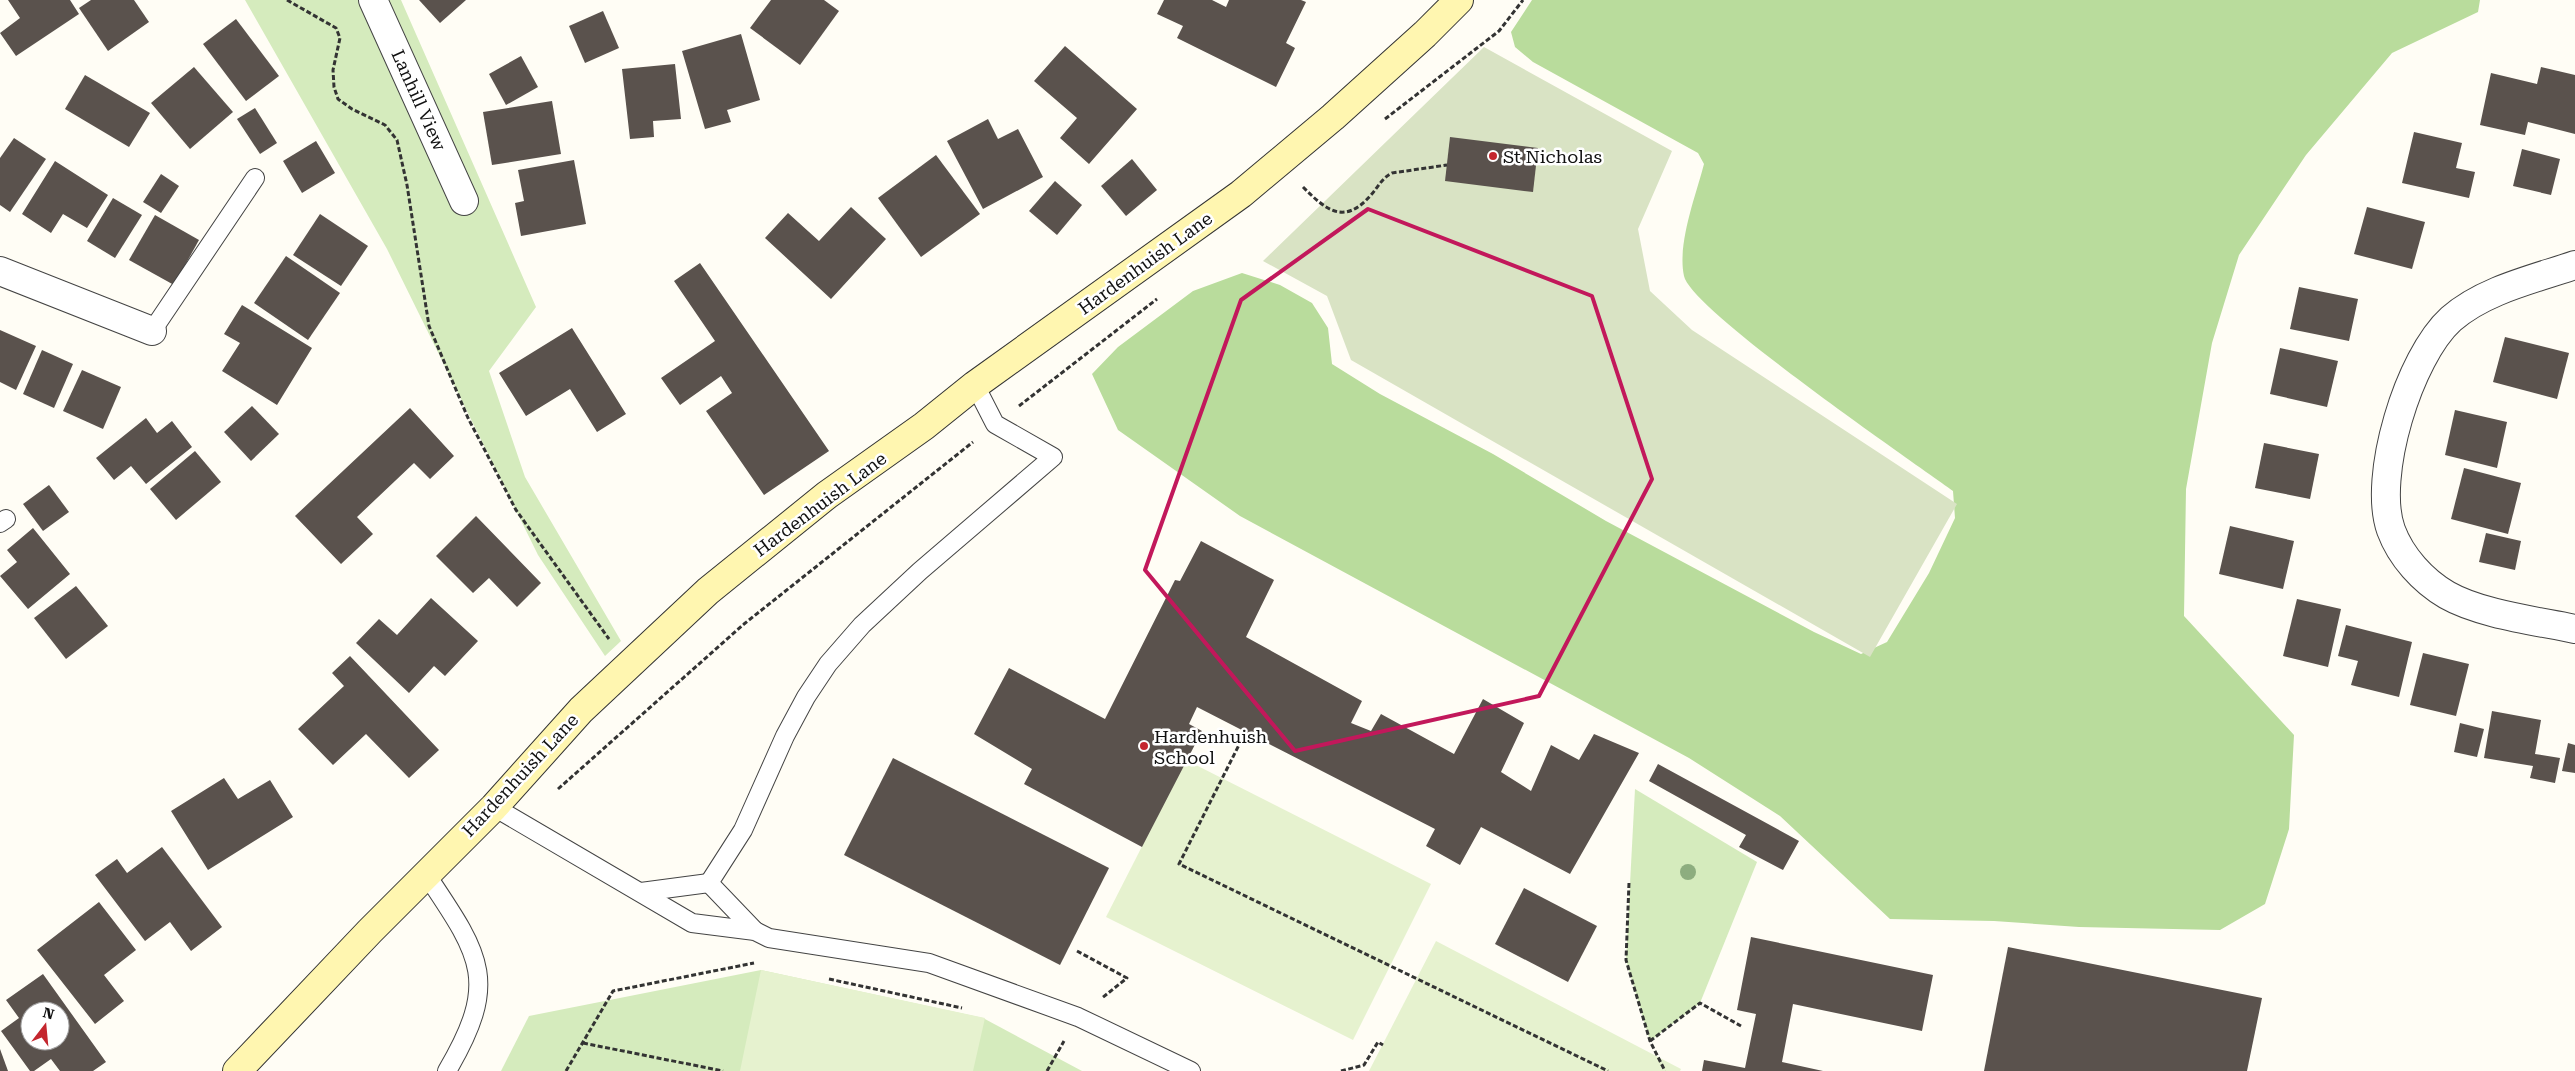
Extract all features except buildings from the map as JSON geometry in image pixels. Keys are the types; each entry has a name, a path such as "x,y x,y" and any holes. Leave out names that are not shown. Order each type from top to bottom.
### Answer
{"main road":[{"name":"Hardenhuish Lane","path":"237,1071 426,874 494,807 581,710 708,591 827,495 924,426 975,385 1241,194 1333,117 1425,34 1459,0"}],"street":[{"name":"Lanhill View","path":"373,0 464,201"},
{"path":"2575,265 2480,300 2451,319 2437,334 2420,362 2405,399 2397,425 2386,491 2389,521 2397,542 2412,566 2447,596 2478,608 2575,629"},
{"path":"0,271 152,331"}],"lane":[{"path":"152,331 256,178"},
{"path":"640,892 709,883 743,830 786,736 806,697 828,664 862,625 920,571 1052,457 996,424 975,385"},
{"path":"494,807 692,923 755,931 769,938 929,963 1078,1017 1192,1071"},
{"path":"426,874 469,945 480,977 476,1012 465,1040 447,1071"},
{"path":"709,883 755,931"}],"path":[{"path":"287,0 336,28 340,38 333,70 334,87 338,99 352,109 385,125 397,140 407,185 429,326 468,418 516,510 581,602 630,665"},
{"path":"1377,125 1499,31 1523,0"},
{"path":"1308,179 1300,185 1325,208 1342,213 1349,212 1365,202 1384,177 1392,173 1447,165"},
{"path":"523,825 541,805 744,624 996,424 1164,294"},
{"path":"1244,733 1178,864 1608,1071"},
{"path":"1629,883 1626,960 1650,1041 1665,1071"},
{"path":"1077,951 1127,978 1078,1017"},
{"path":"566,1071 613,991 756,963"},
{"path":"824,978 969,1010"},
{"path":"1650,1041 1700,1003 1741,1026"},
{"path":"1056,1038 1064,1041"},
{"path":"1341,1071 1364,1065 1378,1042 1383,1045"},
{"path":"583,1043 723,1071"}],"highlighted area":[{"path":"1368,209 1592,296 1652,479 1539,696 1295,751 1145,570 1241,300"}],"green space":[{"path":"245,0 401,0 536,307 489,371 525,477 621,641 605,656 538,555 387,249"},
{"path":"1532,0 2480,0 2478,12 2392,53 2306,155 2239,255 2212,343 2186,489 2184,616 2294,735 2289,829 2265,904 2220,930 2079,927 1994,921 1890,919 1780,816 1689,758 1240,516 1118,430 1092,374 1118,347 1193,291 1242,273 1280,285 1312,303 1328,328 1332,364 1380,394 1493,454 1606,521 1814,632 1861,654 1887,642 1929,573 1955,518 1953,491 1806,385 1723,320 1696,294 1684,276 1683,249 1688,220 1704,164 1698,153 1533,62 1515,47 1511,32"},
{"path":"1484,47 1672,151 1638,229 1650,291 1692,330 1957,504 1870,657 1351,360 1327,296 1263,261"},
{"path":"1186,760 1431,884 1353,1040 1106,917"},
{"path":"1635,789 1757,862 1700,1003 1650,1041 1626,960"},
{"path":"1436,941 1681,1069 1680,1071 1369,1071"},
{"path":"761,970 983,1018 1082,1071 501,1071 529,1016"},
{"path":"761,970 985,1018 973,1071 740,1071"}],"place":[{"name":"St Nicholas","path":"1493,156"},
{"name":"Hardenhuish School","path":"1144,746"}]}
